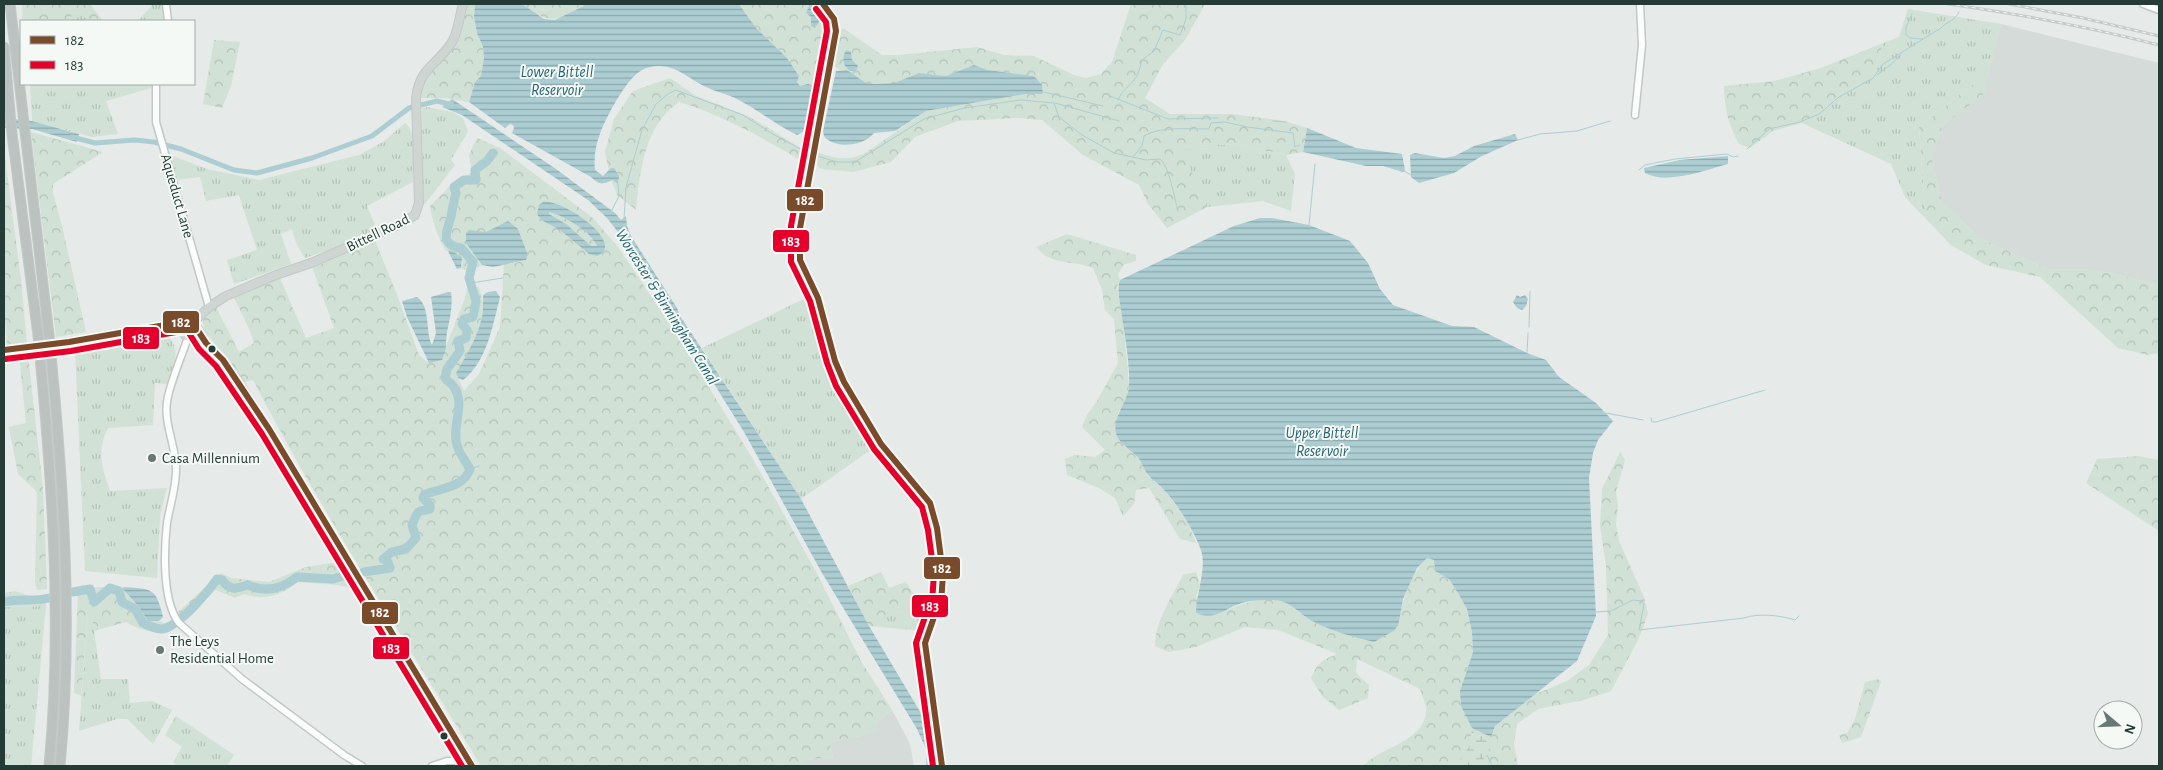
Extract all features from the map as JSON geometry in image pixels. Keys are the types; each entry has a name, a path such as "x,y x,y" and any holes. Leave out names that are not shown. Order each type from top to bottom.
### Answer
{"highway":[{"path":"10,4 49,335 60,457 67,582 63,735 60,766"},
{"path":"4,47 12,134 38,335 52,491 56,607 55,686 49,766"}],"main road":[{"name":"Bittell Road","path":"195,325 209,307 237,291 361,243 401,224 415,215 419,203 416,98 422,75 447,49 454,37 463,4"},
{"path":"182,327 190,321 195,325 206,343 223,360 269,429 470,763"},
{"path":"4,350 167,325 182,327 190,336 206,343"},
{"path":"190,336 196,331 195,325"}],"street":[{"path":"166,4 168,20"},
{"path":"823,4 834,19 836,30 800,228 800,260 818,298 835,361 844,382 881,444 930,503 935,519 943,574 941,604 934,617 925,643 942,766"},
{"path":"1635,115 1642,45 1640,4"},
{"path":"2143,4 2159,10"},
{"name":"Aqueduct Lane","path":"156,85 156,122 209,307"},
{"path":"190,336 167,402 176,476 166,531 166,581 170,604 177,621 242,679 344,755 362,766"},
{"path":"432,766 447,761 470,763"}],"shaded area":[{"path":"2001,24 2159,63 2159,285 2098,270 2047,269 1982,239 1942,203 1932,159 1942,126 1983,95"},
{"path":"892,710 910,744 914,766 804,766 804,760 833,757 829,742 870,734 876,722"}],"green space":[{"path":"22,4 90,4 102,20 88,20 84,13 73,12 70,20 23,20"},
{"path":"153,4 162,4 164,20 139,20"},
{"path":"467,4 475,4 474,17 477,33 483,47 484,58 481,76 475,82 469,102 444,98 420,98 421,83 452,47 460,29"},
{"path":"522,4 588,4 554,19 540,16"},
{"path":"739,4 817,4 832,26 824,73 818,91 815,86 800,87 797,82 799,76 787,58 756,28"},
{"path":"1131,4 1205,4 1185,40 1163,64 1145,98 1170,114 1233,114 1284,121 1307,128 1303,152 1286,155 1235,144 1181,147 1207,207 1167,228 1148,204 1139,185 1083,155 1042,120 1018,118 958,121 915,137 891,162 853,172 821,169 817,165 818,153 838,158 851,158 864,154 926,111 1026,94 1043,94 1034,76 988,70 974,65 946,76 919,73 894,83 866,83 847,70 840,70 833,65 837,34 843,28 882,55 977,47 1004,55 1034,56 1074,75 1086,78 1101,74 1112,62"},
{"path":"1908,9 2001,24 1989,72 1919,127 1926,219 1905,197 1891,164 1802,123 1875,75 1883,43 1899,37"},
{"path":"73,12 84,13 88,20 70,20"},
{"path":"214,40 240,42 231,86 222,108 203,104"},
{"path":"1883,43 1875,75 1802,123 1773,131 1750,148 1739,144 1728,116 1724,86 1774,81 1821,68"},
{"path":"1989,72 1983,95 1942,126 1932,159 1942,203 1982,239 2047,269 2098,270 2159,285 2159,353 2148,355 2118,348 2040,277 1986,265 1951,245 1926,219 1919,127"},
{"path":"670,78 696,96 750,117 807,152 807,164 729,121 679,102 667,112 651,136 642,165 636,210 617,195 610,176 605,152 614,119 633,91"},
{"path":"30,85 152,85 151,88 106,101 118,134 92,137 32,121"},
{"path":"427,107 452,112 463,118 468,132 451,160 455,165 425,204 423,203 422,109"},
{"path":"405,123 412,133 413,182 367,206 377,230 357,240 305,258 296,243 292,229 281,234 291,264 234,284 227,260 257,250 239,195 206,201 200,177 175,180 170,155 207,169 259,180 359,155 383,142"},
{"path":"31,132 103,152 53,184 53,193 86,332 56,337"},
{"path":"477,138 500,148 593,218 618,247 675,332 751,456 814,568 861,661 892,710 876,722 877,728 870,734 829,742 833,757 804,760 804,766 481,766 335,527 279,430 253,380 244,382 204,330 203,322 205,316 215,305 239,352 254,343 233,295 279,276 306,338 334,328 311,264 374,238 419,355 429,363 446,346 468,286 479,287 483,311 479,327 473,343 456,373 464,391 479,374 500,327 504,264 526,260 528,255 518,229 478,261 482,265 469,272 461,268 463,264 458,256 452,251 446,251 440,240 430,206 449,187 472,172 469,155"},
{"path":"1235,144 1286,155 1295,174 1291,211 1263,201 1207,207 1179,147"},
{"path":"4,149 27,343 7,345 4,308"},
{"path":"1067,234 1136,255 1136,261 1123,265 1118,275 1120,280 1117,287 1123,319 1129,385 1125,404 1118,413 1118,438 1141,461 1147,475 1163,489 1178,508 1189,525 1196,543 1180,539 1149,488 1136,490 1134,504 1123,516 1115,498 1099,488 1067,475 1065,459 1075,455 1095,457 1105,450 1082,427 1087,415 1118,363 1114,319 1105,310 1102,290 1093,268 1056,260 1042,253 1036,247"},
{"path":"808,297 814,300 837,373 876,446 801,499 702,348"},
{"path":"168,336 175,347 174,365 168,384 155,383 153,425 108,428 101,452 101,460 110,491 167,488 160,516 157,578 85,571 75,350"},
{"path":"19,355 28,355 43,489 47,589 37,590 35,582 37,492 18,474 9,427 26,423"},
{"path":"1620,452 1625,460 1616,492 1618,505 1616,524 1619,541 1644,597 1648,614 1638,640 1611,691 1584,700 1538,709 1517,724 1514,744 1518,766 1363,766 1418,730 1426,712 1420,689 1357,659 1356,673 1369,685 1368,698 1339,710 1322,696 1311,678 1321,662 1337,654 1278,630 1245,627 1196,647 1169,652 1155,646 1161,618 1183,575 1196,572 1200,584 1196,597 1228,610 1258,600 1281,600 1287,602 1319,625 1374,642 1399,622 1408,587 1416,571 1427,557 1434,560 1435,571 1449,579 1467,609 1472,632 1473,652 1460,691 1495,726 1533,695 1567,681 1589,665 1608,635 1606,566 1600,526 1602,489"},
{"path":"2138,456 2159,460 2159,531 2086,483 2097,459"},
{"path":"337,562 356,589 337,585 298,582 272,596 259,597 244,594 235,598 216,590 183,619 178,612 221,573 231,578 269,582 306,567"},
{"path":"881,572 889,588 906,582 913,593 937,599 929,616 909,610 875,617 880,627 869,626 848,586"},
{"path":"98,587 122,588 147,616 173,627 169,632 152,631 141,629 126,622 94,631 92,616 88,612 81,696 74,693 78,591"},
{"path":"15,591 33,597 45,597 46,606 4,607 4,593"},
{"path":"46,606 31,766 4,766 4,607"},
{"path":"909,610 929,616 923,631 880,627 874,617"},
{"path":"88,612 92,616 101,679 128,679 130,703 152,701 172,710 153,744 127,719 117,719 79,731"},
{"path":"1878,679 1881,682 1861,737 1842,743 1839,735 1847,733 1855,719 1865,682"},
{"path":"176,716 234,755 227,766 178,766 173,762 182,747 165,735"},
{"path":"1472,728 1491,737 1490,751 1478,766 1455,766 1469,747"}],"water":[{"name":"Lower Bittell Reservoir","path":"475,4 522,4 544,19 555,20 588,4 739,4 756,28 787,58 799,76 797,82 800,86 808,84 815,86 817,102 813,120 808,129 797,135 743,102 706,87 672,68 665,66 650,67 634,76 616,101 603,125 595,152 595,170 603,176 611,168 614,168 619,176 618,184 613,180 599,183 512,133 513,125 510,124 505,128 469,102 475,82 481,76 484,58 483,47 477,33 474,17"},
{"path":"810,4 812,4 813,12 822,17 815,28 811,26 811,17 806,13"},
{"path":"846,50 851,52 852,60 858,66 856,71 850,71 844,64 843,59"},
{"path":"974,65 988,70 1034,76 1042,85 1043,94 1026,94 926,111 895,131 874,133 864,141 849,145 835,143 824,136 823,131 836,71 847,70 866,83 874,84 894,83 919,73 946,76"},
{"path":"452,99 556,169 615,213 621,220 626,216 631,236 677,308 680,316 801,499 869,626 928,725 937,755 937,766 926,766 927,751 917,729 822,573 744,432 625,241 607,218 588,200 462,115 442,107"},
{"path":"4,118 32,121 79,134 77,142 32,129 4,128"},
{"path":"1307,128 1356,148 1402,154 1405,170 1403,172 1383,166 1366,166 1303,152"},
{"path":"1515,134 1518,140 1482,156 1454,173 1419,183 1411,177 1410,155 1415,153 1444,158 1455,156 1474,146"},
{"path":"1728,156 1728,164 1675,177 1664,178 1654,176 1645,173 1644,168 1680,160"},
{"path":"543,202 552,203 577,214 599,233 604,242 604,250 597,256 589,254 560,230 541,220 537,214 539,205","holes":["549,212 569,220 583,230 597,246 591,246 566,224 549,214"]},
{"name":"Upper Bittell Reservoir","path":"1260,218 1272,218 1309,225 1350,241 1368,263 1380,289 1393,305 1452,326 1474,327 1527,353 1546,360 1559,377 1596,403 1613,421 1598,440 1593,453 1589,478 1596,616 1577,661 1495,726 1491,737 1472,728 1461,706 1460,691 1473,652 1472,632 1467,609 1449,579 1435,571 1434,560 1427,558 1417,568 1403,599 1399,622 1395,630 1374,642 1319,625 1284,602 1273,600 1246,602 1210,616 1196,613 1203,565 1198,542 1174,502 1148,474 1138,457 1118,438 1116,432 1117,418 1126,398 1129,385 1127,351 1119,293 1120,280 1234,226"},
{"path":"508,221 518,229 528,255 526,260 493,267 482,265 466,243 466,233 469,230 486,232"},
{"path":"450,250 462,257 461,268 457,269 448,251"},
{"path":"496,291 500,297 488,342 478,363 471,372 463,380 458,378 456,373 473,343 479,327 483,311 483,295"},
{"path":"451,292 452,297 445,352 442,360 429,363 407,317 402,301 417,297 421,301 426,313 432,345 436,333 431,297"},
{"path":"1517,295 1520,297 1525,295 1528,299 1526,306 1522,310 1517,308 1513,302"},
{"path":"122,588 141,588 152,592 158,600 163,617 159,621 148,621 139,607"}],"waterway":[{"path":"1118,100 1136,78 1142,60 1154,51 1163,30 1180,35 1186,19 1186,4"},
{"path":"1747,149 1769,129 1800,122 1819,114 1839,97 1873,78 1883,64 1941,28 1959,12"},
{"path":"1912,14 1906,27 1906,35 1910,38 1922,39"},
{"path":"1877,75 1900,55"},
{"path":"624,219 626,187 642,130 656,104 676,90 743,115 808,153"},
{"path":"1044,92 1103,106"},
{"path":"1110,96 1168,119 1218,118"},
{"path":"817,156 837,162 855,162 924,119 964,108 1021,100 1054,103 1059,117 1082,135 1114,153 1146,160 1160,159 1169,176 1178,211"},
{"name":"Worcester & Birmingham Canal","path":"72,137 95,143 135,140 154,142 181,149 234,170 257,173 312,158 372,136 409,108 437,101 452,105"},
{"path":"1055,103 1119,121"},
{"path":"1273,121 1286,122"},
{"path":"1518,140 1540,134 1577,131 1610,121"},
{"path":"1134,156 1142,146 1144,136 1150,133 1175,129 1209,129 1211,123 1225,122 1293,133 1295,147 1300,145"},
{"path":"364,572 390,568 388,562 383,559 392,552 406,549 416,538 412,525 416,515 419,512 430,509 430,505 423,498 424,495 457,484 467,475 470,469 457,445 456,430 459,400 452,385 445,378 447,369 460,351 458,341 466,338 467,330 462,324 464,319 473,317 476,301 469,278 473,262 461,248 450,244 446,237 456,193 454,187 464,180 476,180 475,170 487,161 493,153"},
{"path":"1639,170 1645,165 1675,159 1727,154 1733,157 1738,156"},
{"path":"1309,225 1315,164"},
{"path":"1404,171 1411,175"},
{"path":"611,212 619,196 618,184"},
{"path":"471,283 503,278"},
{"path":"1529,327 1530,291"},
{"path":"1527,353 1528,333"},
{"path":"1651,418 1652,422 1656,422 1765,390"},
{"path":"1606,413 1643,420"},
{"path":"470,469 479,466"},
{"path":"73,592 90,589 94,602 110,588 119,591 122,602 135,609 143,623 154,628 163,629 187,614 217,579 234,588 248,585 267,589 280,587 297,577 333,579 345,575"},
{"path":"4,602 49,598"},
{"path":"1596,612 1611,611 1633,600 1642,601 1644,604 1639,630 1762,615 1795,620 1799,616"},
{"path":"1487,755 1491,764"}],"railway":[{"path":"1948,4 2106,32 2159,45"},
{"path":"2009,4 2083,18 2159,36"}],"transit line":[{"name":"182","path":"823,4 834,19 836,31 800,228 800,260 818,298 835,361 844,382 881,444 930,503 937,528 943,574 941,604 934,617 925,643 942,766"},
{"name":"183","path":"816,9 826,22 827,31 791,226 791,262 810,301 827,363 836,386 874,449 922,507 928,530 934,574 932,602 916,643 933,766"},
{"name":"182","path":"4,350 69,342 188,321 193,323 206,343 223,360 269,429 472,766"},
{"name":"183","path":"5,359 71,351 187,330 199,349 216,366 262,434 462,766"}],"place":[{"name":"Casa Millennium","path":"152,458"},
{"name":"The Leys Residential Home","path":"160,650"}]}
